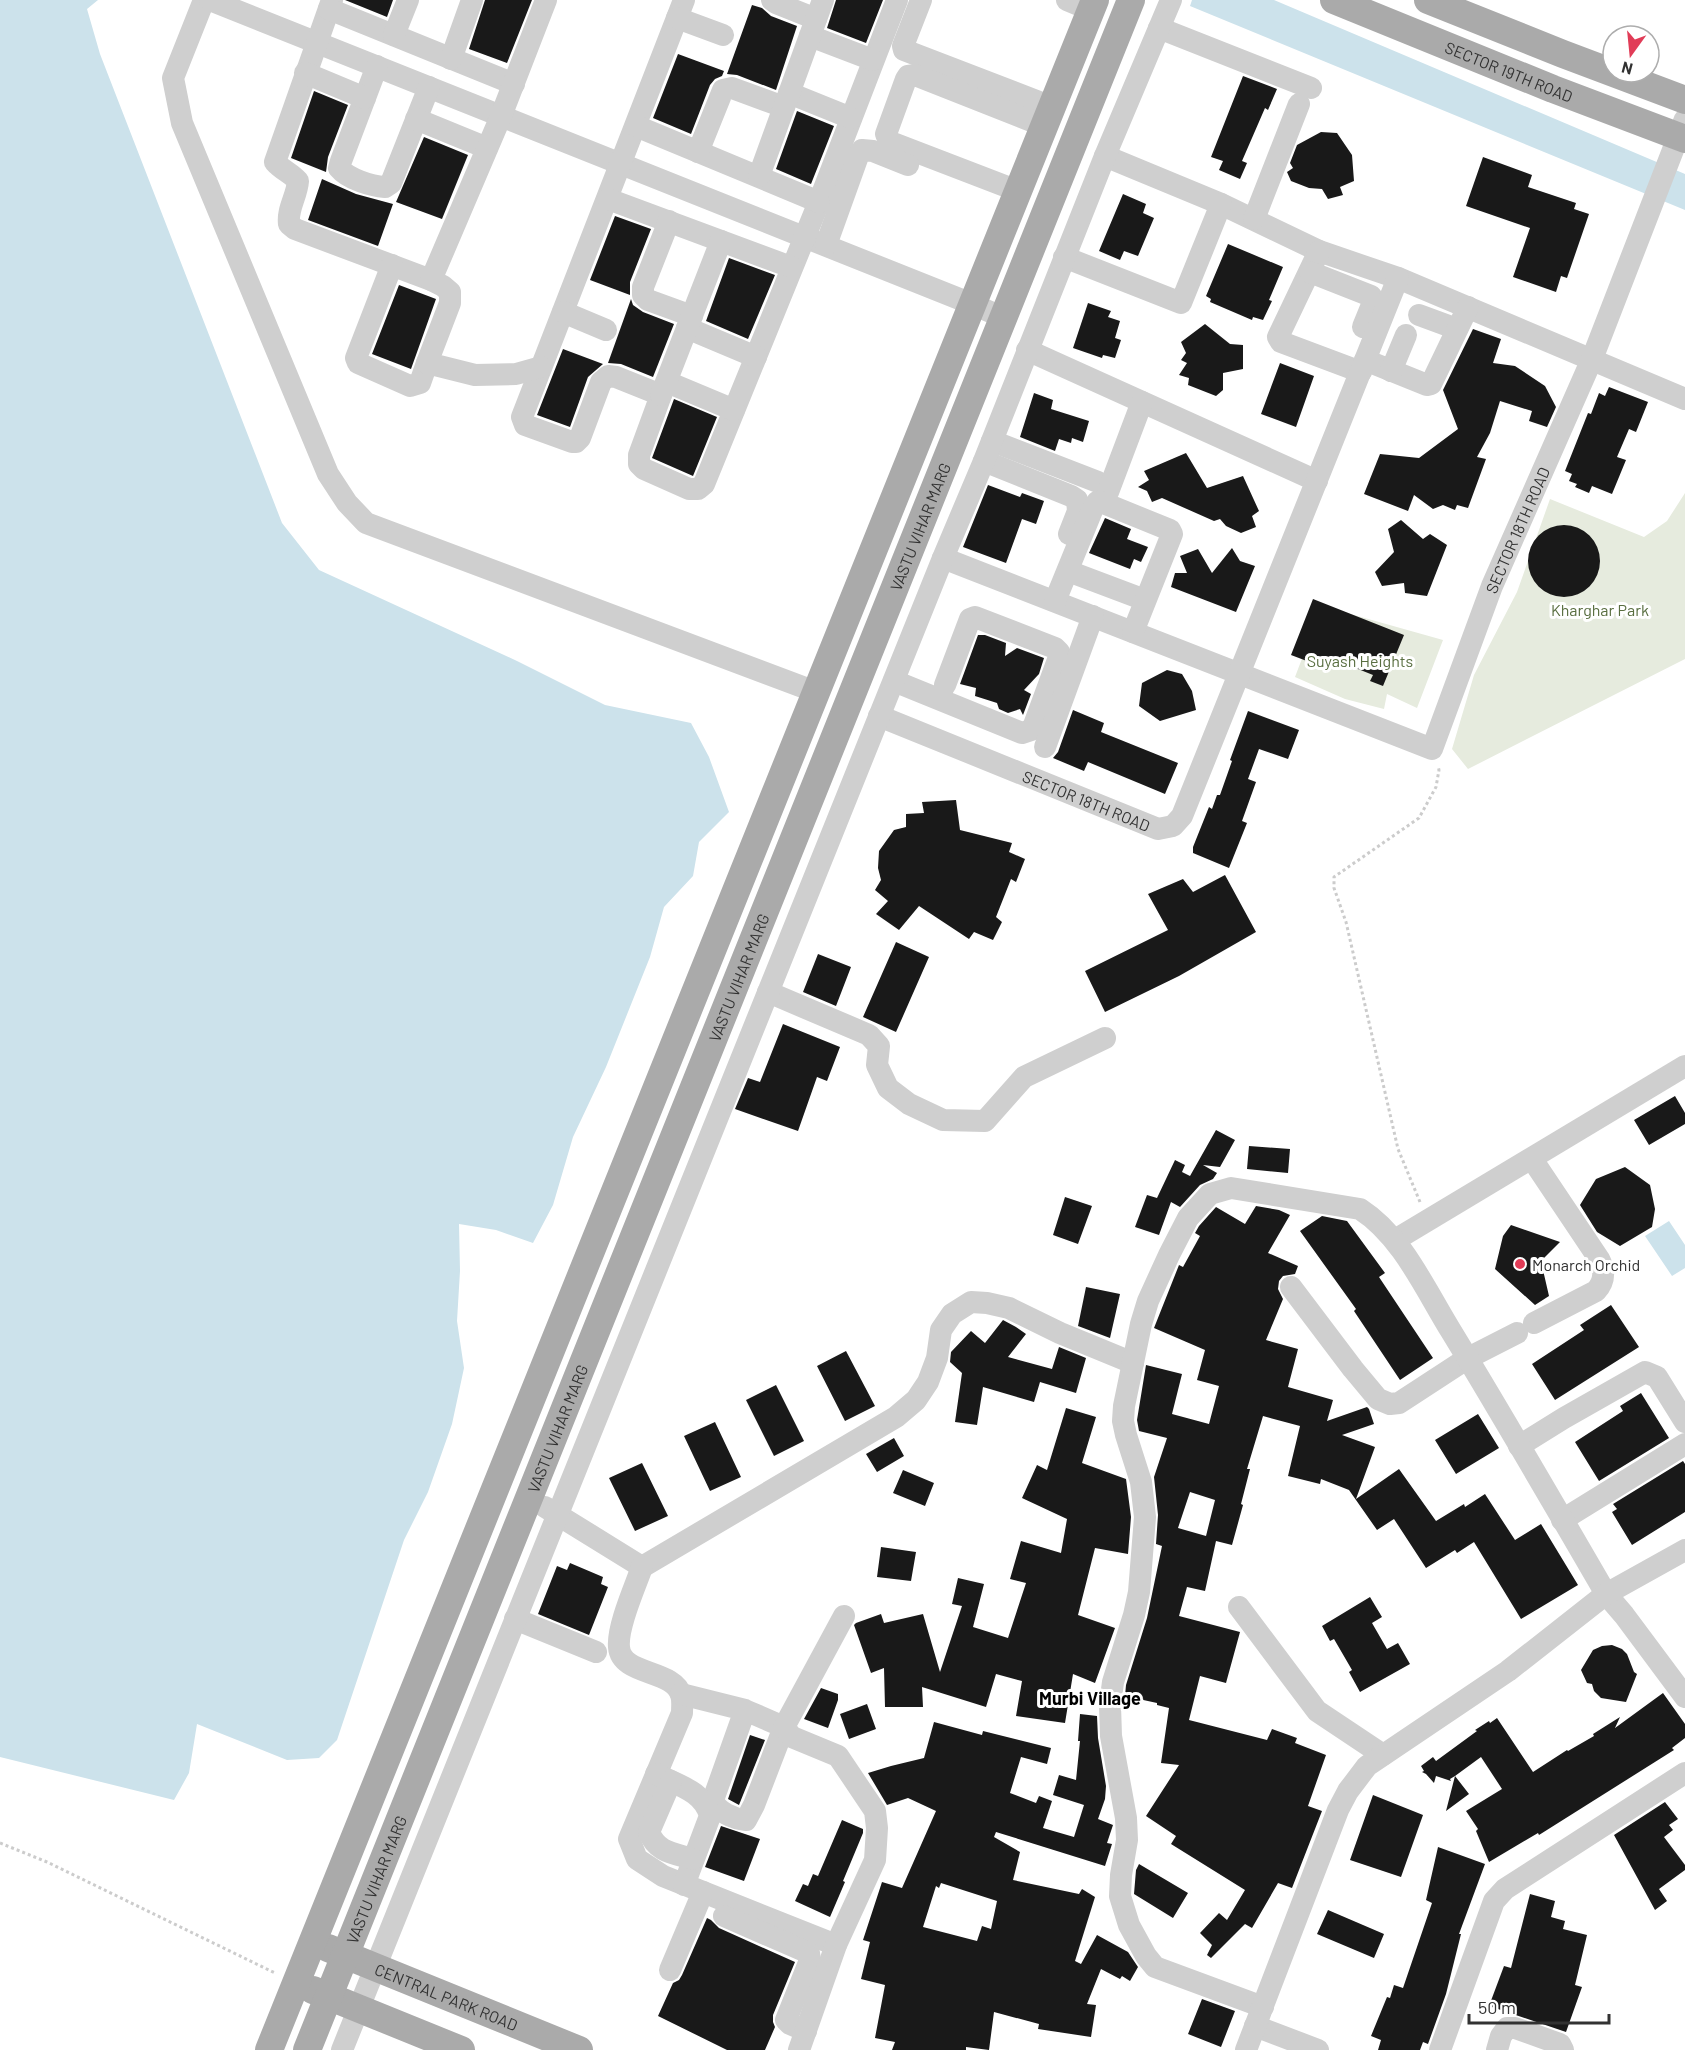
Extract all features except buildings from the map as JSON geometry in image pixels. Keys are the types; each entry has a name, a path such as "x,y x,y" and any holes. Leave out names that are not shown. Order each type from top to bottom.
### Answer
{"main road":[{"name":"VASTU VIHAR MARG","path":"307,2050 1131,0"},
{"name":"SECTOR 19TH ROAD","path":"1334,0 1553,89 1683,132"},
{"path":"1428,0 1685,100"},
{"name":"VASTU VIHAR MARG","path":"269,2050 1048,117 1085,3"},
{"name":"CENTRAL PARK ROAD","path":"313,1942 579,2050"},
{"path":"296,1983 461,2050"}],"street":[{"path":"204,0 173,78 182,123 328,474 347,503 366,524 816,692"},
{"path":"210,0 1002,317"},
{"path":"394,35 408,0"},
{"path":"451,58 472,0"},
{"path":"431,280 501,116 546,0"},
{"path":"772,0 816,18 873,60"},
{"path":"721,241 639,455 639,464 644,469 689,489 698,489 704,484 819,202 897,0"},
{"path":"921,0 903,50 1048,117"},
{"path":"342,2050 557,1513 988,451 1064,257 1171,0"},
{"path":"392,266 356,358 358,363 410,386 420,383 450,303 450,292 431,280 295,229 289,224 288,216 298,191 298,181 290,172 280,168 275,162 330,4 394,35 514,84"},
{"path":"723,35 680,9 522,421 525,425 576,442 580,438 601,382 608,376 664,388 734,410"},
{"path":"759,176 816,18"},
{"path":"1159,28 1305,96 1254,219"},
{"path":"377,66 339,168 344,174 378,187 385,187 391,183 429,87"},
{"path":"305,73 365,98"},
{"path":"1015,198 889,140 886,134 906,79 908,76 915,75 1048,117"},
{"path":"699,152 723,90 732,88 787,100 851,118"},
{"path":"416,119 487,148"},
{"path":"636,126 819,202"},
{"name":"SECTOR 18TH ROAD","path":"1432,749 1492,586 1592,359 1647,213 1683,132"},
{"path":"826,245 862,150 873,151 1015,198"},
{"path":"1105,156 1221,204 1319,250 1398,278 1685,399"},
{"path":"608,199 791,267"},
{"path":"1064,257 1181,303 1221,204"},
{"path":"669,221 643,287 643,295 648,300 756,357"},
{"path":"1319,250 1278,337 1279,340 1357,366 1391,371 1427,385 1431,384 1468,307"},
{"path":"1310,272 1371,296 1374,300 1357,366"},
{"name":"SECTOR 18TH ROAD","path":"879,716 1158,828 1173,826 1182,816 1317,481 1357,366 1398,278"},
{"path":"563,312 606,330"},
{"path":"1419,315 1457,329"},
{"path":"1391,371 1406,335"},
{"path":"1027,350 1317,481"},
{"path":"427,363 475,375 516,374 541,367"},
{"path":"988,451 1103,481 1135,399"},
{"path":"988,451 1077,500 1077,511 1050,599"},
{"path":"1050,599 1068,571 1093,508 1097,502 1101,502 1171,531 1172,536 1133,632"},
{"path":"943,558 1432,749"},
{"path":"1068,571 1145,600"},
{"path":"1045,747 1094,616"},
{"path":"894,681 1022,733 1027,732 1034,725 1059,652 1055,648 975,617 970,619 945,685"},
{"path":"768,992 869,1035 879,1046 877,1065 888,1088 909,1104 943,1120 985,1122 1024,1077 1105,1038"},
{"path":"1395,1240 1685,1066"},
{"path":"1291,1287 1378,1399 1390,1404 1399,1403 1468,1358 1596,1291 1602,1284 1603,1267 1599,1259 1532,1159"},
{"path":"1318,2050 1259,2016 1155,1967 1146,1956 1129,1925 1120,1896 1127,1840 1126,1818 1111,1736 1110,1706 1113,1682 1139,1593 1145,1517 1140,1482 1123,1421 1124,1406 1141,1324 1148,1302 1188,1218 1210,1194 1231,1188 1360,1209 1374,1218 1395,1240 1468,1358 1606,1594 1683,1690"},
{"path":"693,1859 659,1848 653,1843 649,1832 682,1713 681,1694 674,1684 626,1662 619,1650 619,1636 642,1567 896,1417 916,1400 928,1382 937,1359 941,1330 952,1314 970,1302 1009,1308 1060,1333 1133,1363"},
{"path":"1519,1446 1563,1418 1645,1372 1657,1377 1685,1422"},
{"path":"1562,1520 1685,1444"},
{"path":"528,1498 557,1513 642,1567"},
{"path":"1246,2050 1338,1810 1348,1791 1367,1766 1508,1671 1606,1594 1685,1550"},
{"path":"1239,1607 1317,1711 1383,1755"},
{"path":"745,1710 713,1800 715,1805 735,1819 746,1820 784,1727 844,1616"},
{"path":"515,1619 596,1652"},
{"path":"681,1694 745,1710 784,1727 792,1737 838,1756 875,1811 878,1828 875,1860 836,1945 802,2041"},
{"path":"1440,2050 1494,1901 1505,1889 1685,1773"},
{"path":"663,1778 694,1792 707,1805 710,1816 693,1859 695,1894 670,1970"},
{"path":"663,1778 629,1839 637,1859 695,1894 808,1953 810,1960 786,2020 802,2041"},
{"path":"695,1894 836,1945"},
{"path":"1497,2050 1501,2036 1507,2028 1515,2028 1560,2044 1563,2050"}],"path":[{"path":"1428,1220 1398,1149 1346,922 1334,888 1335,877 1419,818 1437,787 1439,770 1432,749"},
{"path":"0,1843 47,1862 296,1983"}],"green space":[{"name":"Kharghar Park","path":"1685,493 1685,659 1468,769 1452,749 1474,675 1517,592 1550,499 1644,537 1667,521"},
{"name":"Suyash Heights","path":"1322,606 1443,640 1417,708 1387,694 1384,709 1345,699 1295,677"}],"water":[{"path":"0,0 98,0 87,9 100,54 282,523 319,570 517,661 605,705 691,723 709,757 729,812 699,842 693,876 664,907 650,957 606,1067 573,1137 553,1205 533,1243 496,1230 459,1224 460,1271 457,1321 464,1368 452,1424 428,1492 404,1540 337,1740 319,1758 287,1760 197,1724 189,1773 174,1800 0,1757"},
{"path":"1192,0 1274,0 1685,174 1685,210 1190,6"},
{"path":"1669,1221 1685,1245 1685,1268 1672,1276 1645,1236"}],"place":[{"name":"Monarch Orchid","path":"1520,1264"}],"district":[{"name":"Murbi Village","path":"1090,1698"}]}
